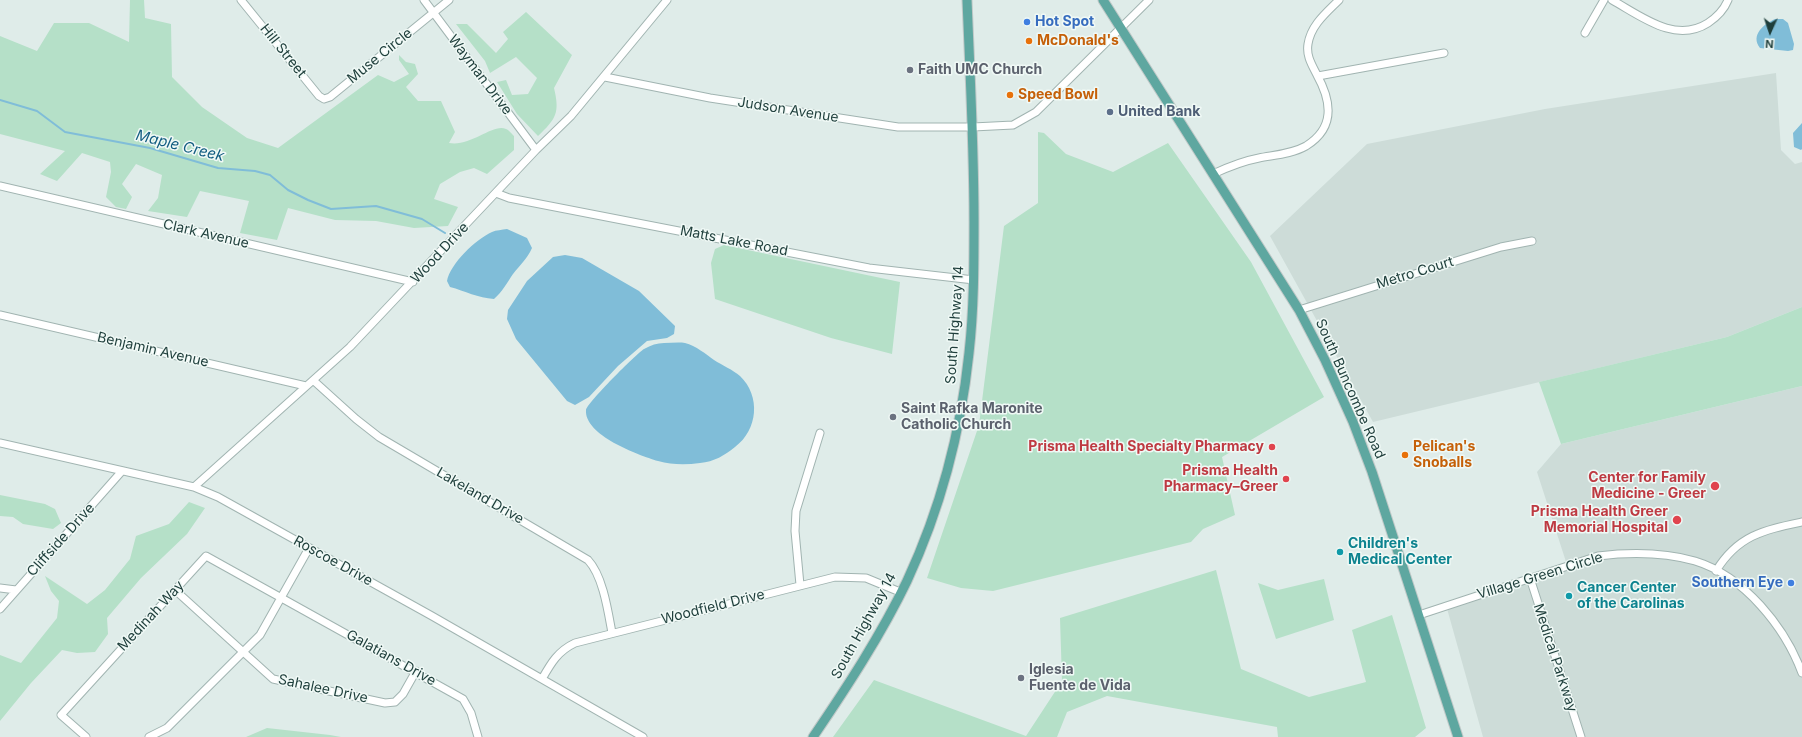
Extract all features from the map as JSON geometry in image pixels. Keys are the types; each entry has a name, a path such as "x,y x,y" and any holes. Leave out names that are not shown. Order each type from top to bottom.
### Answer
{"main road":[{"name":"South Highway 14","path":"813,737 868,650 906,582 935,508 956,431 969,354 974,280 973,127 967,0"},
{"name":"South Buncombe Road","path":"1103,0 1300,310 1326,360 1353,422 1372,472 1458,737"}],"street":[{"name":"Hill Street","path":"241,0 319,96 327,99"},
{"name":"Wayman Drive","path":"424,0 536,150"},
{"name":"Muse Circle","path":"327,99 449,0"},
{"name":"Wood Drive","path":"194,487 306,386 314,381 350,347 536,150 571,116 605,77 667,0"},
{"name":"Judson Avenue","path":"605,77 710,98 881,126 917,128 1013,125 1036,112 1149,0"},
{"path":"1213,174 1244,161 1294,151 1314,139 1325,126 1329,112 1327,99 1318,76 1309,60 1308,42 1317,23 1339,0"},
{"path":"1585,33 1604,0"},
{"path":"1612,0 1653,23 1669,30 1682,31 1694,30 1716,18 1728,0"},
{"path":"1318,76 1444,53"},
{"name":"Clark Avenue","path":"0,186 413,282"},
{"name":"Matts Lake Road","path":"496,193 516,199 869,268 974,280"},
{"name":"Metro Court","path":"1300,310 1501,247 1532,242"},
{"name":"Benjamin Avenue","path":"0,315 306,386"},
{"name":"Lakeland Drive","path":"314,381 356,419 379,437 588,560 599,577 612,633"},
{"path":"800,585 795,532 796,511 820,433"},
{"name":"Roscoe Drive","path":"0,442 194,487 234,505 643,737"},
{"name":"Cliffside Drive","path":"0,609 122,471"},
{"path":"1716,571 1734,548 1750,537 1769,529 1802,522"},
{"path":"149,737 167,728 242,651 260,635 309,548"},
{"name":"Village Green Circle","path":"1419,615 1598,556 1628,552 1668,555 1696,562 1716,571 1748,594 1773,618 1796,657 1802,673"},
{"name":"Medinah Way","path":"86,737 61,715 206,556 282,598"},
{"name":"Woodfield Drive","path":"542,679 554,658 575,643 800,585 835,577 855,576 875,581 900,592"},
{"name":"Medical Parkway","path":"1530,578 1581,737"},
{"path":"0,588 16,590"},
{"name":"Sahalee Drive","path":"175,590 273,679 385,703 395,702 403,694 416,671"},
{"name":"Galatians Drive","path":"282,598 464,699 472,713 478,737"}],"shaded area":[{"path":"1776,73 1781,150 1795,164 1802,162 1802,307 1727,337 1373,422 1270,236 1367,144 1545,109"},
{"name":"Prisma Health Greer Memorial Hospital","path":"1802,386 1802,737 1483,737 1446,605 1568,568 1537,472 1561,444"}],"green space":[{"path":"130,0 144,0 145,18 171,24 172,77 202,107 247,138 278,148 378,75 394,82 409,74 399,60 399,55 406,62 415,64 418,74 406,87 418,101 441,101 455,132 449,143 465,142 495,129 501,128 509,131 514,136 514,150 487,174 474,168 460,172 440,184 434,199 458,207 448,226 414,228 376,221 335,220 288,208 277,240 240,233 249,201 200,191 187,217 148,211 158,198 162,175 136,164 122,184 132,197 126,209 116,207 106,197 111,172 110,162 82,153 57,181 40,174 65,151 0,134 0,36 37,51 54,23 89,23 129,42"},
{"path":"526,12 572,55 554,88 557,104 553,120 538,136 517,114 497,82 506,80 512,95 528,94 537,78 516,57 490,73 485,61 456,24 467,24 496,53 508,39 503,32"},
{"path":"1038,132 1044,133 1066,154 1113,172 1168,143 1251,262 1324,397 1222,457 1235,515 1203,529 1191,542 993,591 961,588 927,578 979,425 1004,226 1038,203"},
{"path":"724,245 900,282 892,354 831,338 715,299 711,263 715,249"},
{"path":"1802,307 1802,386 1561,444 1539,382 1727,337"},
{"path":"0,495 45,504 55,509 61,523 53,529 23,524 13,517 0,516"},
{"path":"189,502 205,508 187,534 141,578 107,618 108,634 95,652 77,653 62,650 31,683 0,721 0,655 21,663 57,618 59,601 51,591 45,576 87,604 105,590 130,559 136,536 169,524"},
{"path":"1216,570 1241,669 1309,697 1366,682 1352,630 1392,615 1426,728 1415,737 1278,737 1277,727 1107,696 1067,712 1057,737 833,737 874,680 1026,736 1062,681 1060,618"},
{"path":"1324,579 1334,620 1276,639 1258,583 1278,590"},
{"path":"267,728 330,735 341,737 246,737"}],"water":[{"path":"1775,19 1783,19 1788,23 1794,44 1793,50 1788,51 1760,48 1757,43 1757,34 1760,30"},
{"path":"1802,123 1801,150 1794,147 1793,133"},
{"path":"507,229 527,238 532,248 526,259 497,296 494,299 482,297 450,287 447,281 449,274 458,260 486,235 494,231"},
{"path":"565,255 582,258 639,291 675,326 674,334 667,338 647,341 618,366 589,397 575,405 567,401 516,339 507,319 508,310 527,281 553,257"},
{"path":"654,344 689,344 697,348 740,376 747,384 754,403 752,422 743,440 727,453 710,461 690,464 674,464 658,461 614,443 594,428 588,419 586,410 588,406 639,353"}],"waterway":[{"name":"Maple Creek","path":"0,100 37,111 65,132 150,148 218,168 255,171 270,175 288,190 331,209 376,206 422,219 445,233"}],"place":[{"name":"Hot Spot","path":"1027,22"},
{"name":"McDonald's","path":"1029,41"},
{"name":"Faith UMC Church","path":"910,70"},
{"name":"Speed Bowl","path":"1010,95"},
{"name":"United Bank","path":"1110,112"},
{"name":"Saint Rafka Maronite Catholic Church","path":"893,417"},
{"name":"Prisma Health Specialty Pharmacy","path":"1272,447"},
{"name":"Pelican's Snoballs","path":"1405,455"},
{"name":"Prisma Health Pharmacy–Greer","path":"1286,479"},
{"name":"Center for Family Medicine - Greer","path":"1715,486"},
{"name":"Prisma Health Greer Memorial Hospital","path":"1677,520"},
{"name":"Children's Medical Center","path":"1340,552"},
{"name":"Southern Eye","path":"1791,583"},
{"name":"Cancer Center of the Carolinas","path":"1569,596"},
{"name":"Iglesia Fuente de Vida","path":"1021,678"}]}
